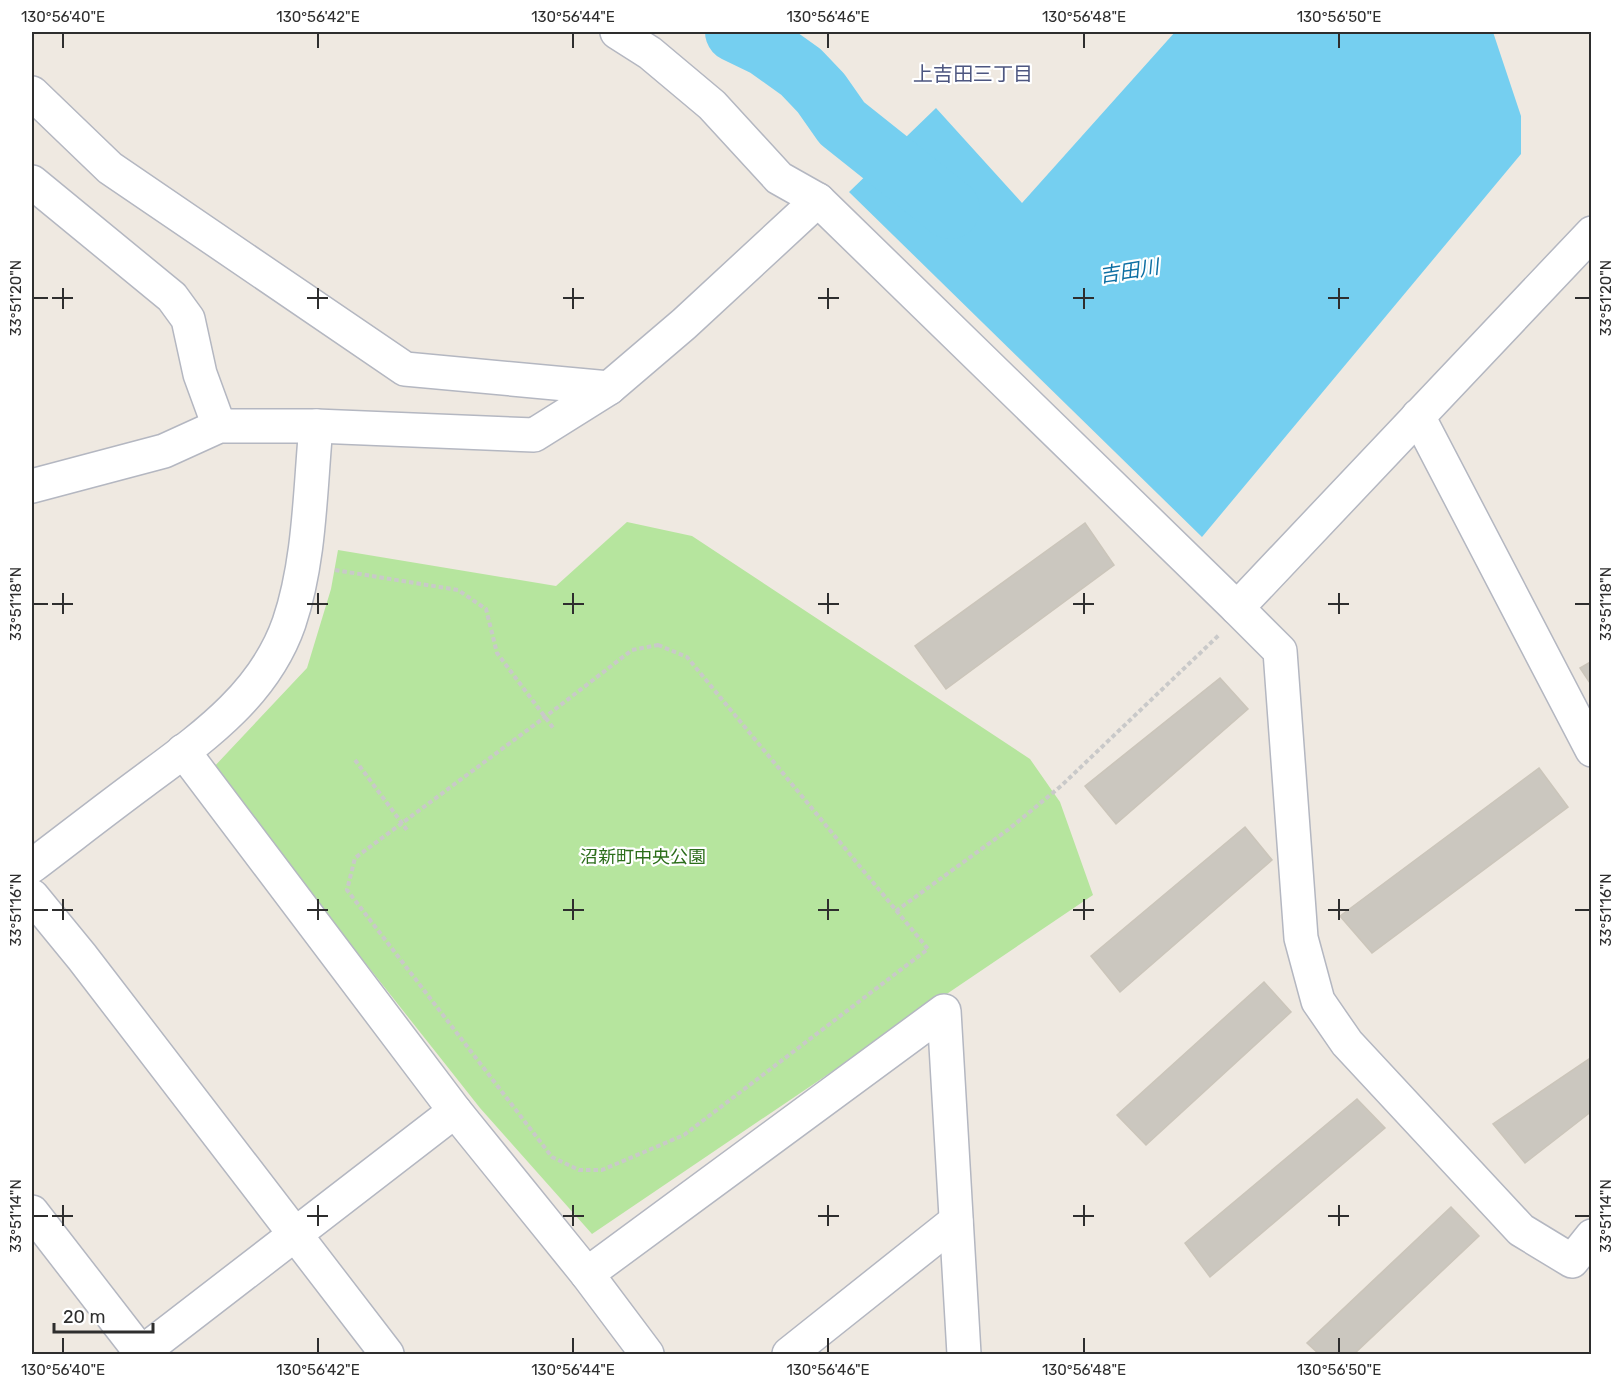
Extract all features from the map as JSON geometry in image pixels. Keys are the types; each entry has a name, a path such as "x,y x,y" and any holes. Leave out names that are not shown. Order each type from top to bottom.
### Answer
{"street":[{"path":"617,32 650,53 712,105 779,178 818,200 1232,618 1280,651 1301,938 1318,1001 1347,1043 1521,1230 1572,1261 1592,1236"},
{"path":"32,93 110,168 405,369 609,388"},
{"path":"32,182 172,297 188,319 200,374 219,426"},
{"path":"32,486 164,451 219,426 316,426 534,435 609,388 684,324 818,200"},
{"path":"1232,618 1418,416 1589,243"},
{"path":"1418,416 1592,750"},
{"path":"32,866 223,721 255,684 275,654 288,624 300,582 316,426"},
{"path":"183,752 455,1111 587,1274 647,1354"},
{"path":"32,896 387,1354"},
{"path":"587,1274 944,1011 964,1354"},
{"path":"32,1213 141,1354 455,1111"},
{"path":"789,1354 956,1221"}],"path":[{"path":"334,569 458,590 486,609 497,653 554,729"},
{"path":"896,911 1009,829 1053,793 1232,618"},
{"path":"658,645 687,657 928,949 684,1135 602,1170 579,1170 552,1157 347,890 355,858 545,717 632,650 658,645"},
{"path":"355,760 406,830"}],"green space":[{"name":"沼新町中央公園","path":"627,522 692,536 1030,759 1060,802 1093,895 592,1234 480,1108 212,769 307,668 331,589 338,550 556,586"}],"water":[{"path":"1175,32 1493,32 1521,116 1521,154 1202,537 849,192 936,108 1022,203"}],"building":[{"path":"1085,523 1114,565 946,689 915,646"},
{"path":"1592,661 1592,686 1580,668"},
{"path":"1220,678 1248,709 1116,824 1085,786"},
{"path":"1539,768 1568,807 1372,953 1340,916"},
{"path":"1245,827 1272,860 1120,992 1091,956"},
{"path":"1264,982 1291,1012 1146,1145 1117,1115"},
{"path":"1592,1057 1592,1111 1525,1163 1493,1124"},
{"path":"1357,1099 1385,1128 1210,1277 1185,1243"},
{"path":"1451,1207 1479,1236 1354,1354 1319,1354 1307,1343"}],"waterway":[{"name":"吉田川","path":"735,32 766,47 801,72 821,93 842,123 950,209"}],"district":[{"name":"上吉田三丁目","path":"973,74"}]}
